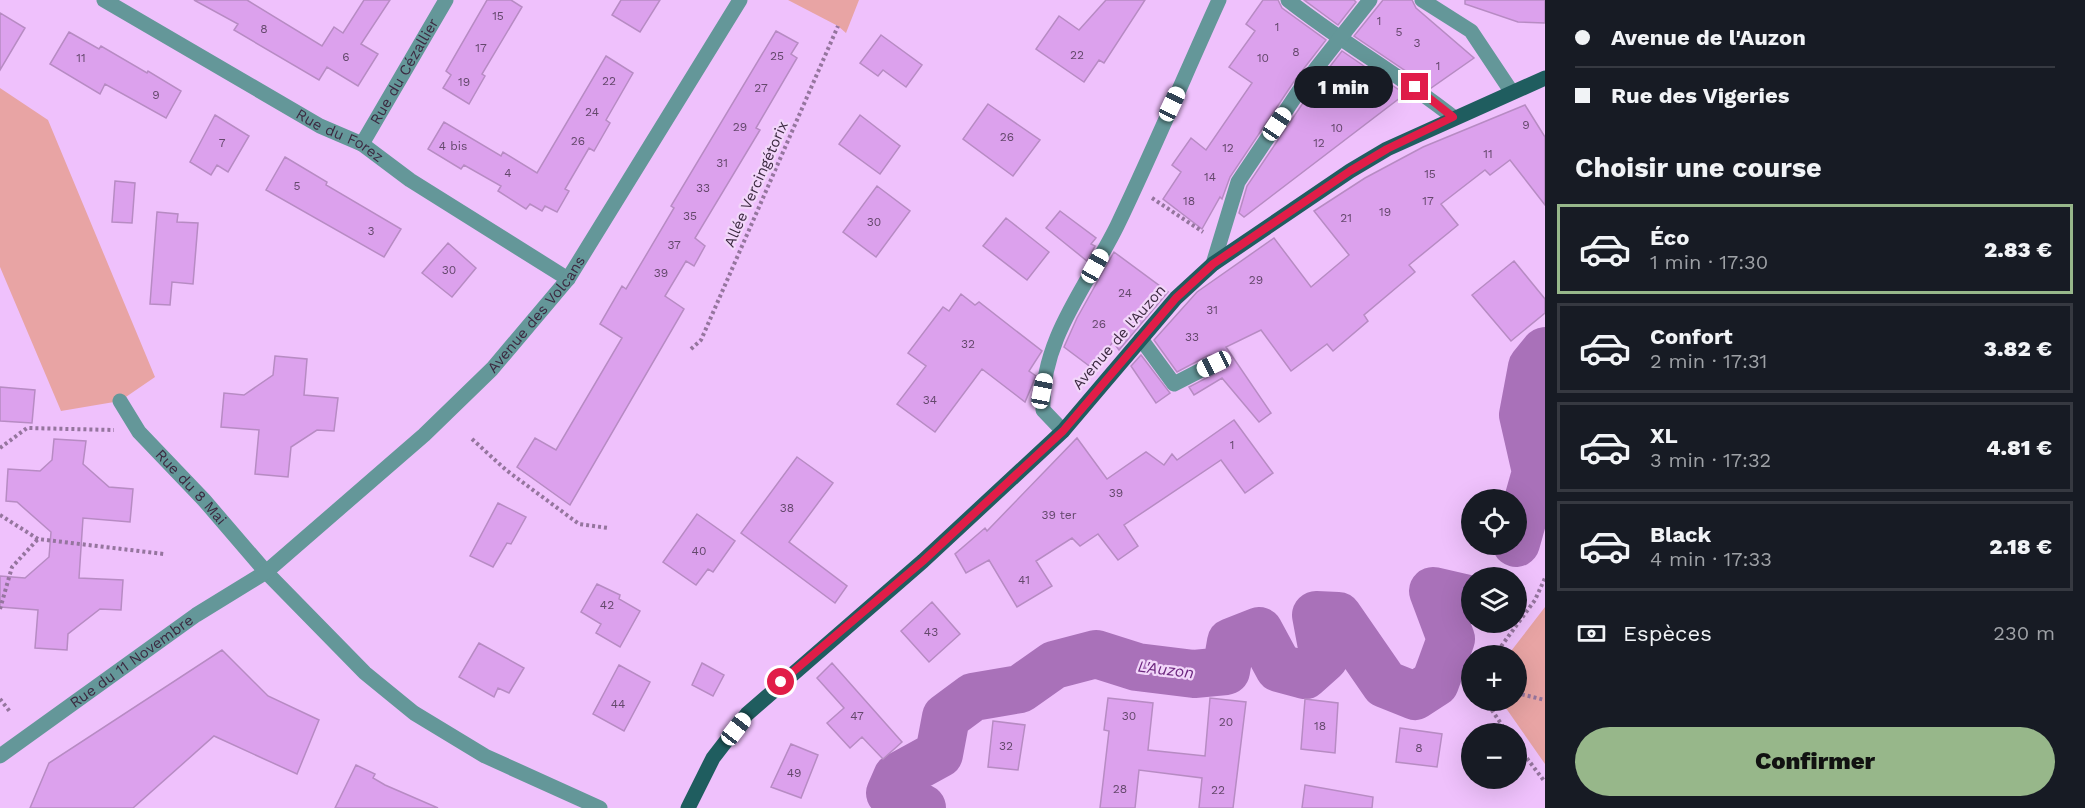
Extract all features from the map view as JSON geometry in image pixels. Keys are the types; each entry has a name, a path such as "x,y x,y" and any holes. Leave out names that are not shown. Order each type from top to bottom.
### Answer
{"main road":[{"name":"Avenue de l'Auzon","path":"688,808 713,758 747,714 923,561 1063,431 1176,298 1213,264 1350,171 1387,149 1453,117 1545,78"}],"street":[{"name":"Rue du Forez","path":"104,0 320,126 362,144 410,180 568,279"},
{"name":"Rue du Cézallier","path":"362,144 446,0"},
{"name":"Avenue des Volcans","path":"266,572 320,528 484,377 568,279 740,0"},
{"path":"1063,431 1043,410 1042,391 1052,349 1064,322 1116,228 1219,0"},
{"path":"1288,0 1341,39 1415,87 1453,117"},
{"path":"1213,264 1238,182 1302,85 1370,0"},
{"path":"1422,0 1471,31 1511,91"},
{"path":"1141,339 1174,384 1214,364"},
{"name":"Rue du 8 Mai","path":"120,401 139,432 204,500 266,572 365,673 414,713 485,756 600,808"},
{"name":"Rue du 11 Novembre","path":"0,756 196,615 266,572"}],"path":[{"name":"Allée Vercingétorix","path":"691,349 700,340 838,26"},
{"path":"1134,187 1218,243"},
{"path":"0,448 27,428 139,432"},
{"path":"472,440 506,470 579,524 608,528"},
{"path":"0,515 38,539 164,554"},
{"path":"0,609 12,567 38,539"},
{"path":"1502,645 1535,600 1545,578"},
{"path":"1527,696 1545,700"},
{"path":"0,699 11,713"},
{"path":"1527,758 1545,782"}],"shaded area":[{"path":"788,0 859,0 846,33 838,26"},
{"path":"0,88 48,120 155,377 120,401 61,411 0,267"},
{"path":"1545,607 1545,764 1527,738 1527,723 1516,723 1508,711 1527,711 1527,645 1516,645"}],"building":[{"path":"194,0 247,0 322,46 334,27 343,33 364,0 390,0 361,44 378,54 358,86 327,67 319,80 234,30 238,24"},
{"path":"487,0 511,0 522,7 482,74 485,76 469,104 443,88 451,75 446,71"},
{"path":"621,0 660,0 640,32 612,15"},
{"path":"1106,0 1145,0 1104,63 1099,60 1084,82 1036,49 1059,16 1079,30"},
{"path":"1263,0 1278,0 1282,8 1326,40 1295,80 1230,177 1222,199 1220,197 1202,229 1163,199 1181,172 1172,165 1191,138 1206,150 1252,83 1229,67 1255,31 1246,24"},
{"path":"1304,0 1354,0 1356,2 1338,25"},
{"path":"1383,0 1412,0 1416,8 1474,58 1431,88 1354,36"},
{"path":"1465,0 1545,0 1545,23 1518,22 1465,4"},
{"path":"0,13 25,28 0,70"},
{"path":"776,31 798,43 791,54 797,58 756,128 760,130 695,238 705,246 694,266 686,261 665,296 684,309 570,505 517,467 535,438 556,450 622,338 600,324 622,286 626,289 674,208 671,206"},
{"path":"69,32 99,49 101,46 181,91 166,118 105,84 100,94 50,64"},
{"path":"881,35 922,65 906,87 883,70 878,76 860,63"},
{"path":"1342,51 1405,94 1244,217 1239,213 1247,186 1311,91"},
{"path":"606,56 633,73 606,120 610,123 594,151 589,148 565,189 569,191 557,212 545,206 542,211 530,204 526,209 498,191 501,186 464,165 461,169 428,149 444,122 501,156 503,152 537,173"},
{"path":"988,104 1040,140 1013,176 963,139"},
{"path":"1525,105 1545,137 1545,205 1510,160 1490,175 1485,170 1441,204 1458,225 1409,265 1415,272 1364,315 1368,321 1333,351 1327,344 1291,371 1261,330 1226,347 1271,413 1259,422 1222,378 1194,395 1189,387 1218,372 1223,365 1221,359 1218,356 1209,355 1177,372 1154,340 1197,292 1274,238 1311,287 1349,255 1314,211 1365,178 1423,147"},
{"path":"215,115 249,136 228,172 217,165 211,175 190,162"},
{"path":"860,115 900,146 880,174 839,144"},
{"path":"285,157 327,182 326,185 401,229 384,257 266,190"},
{"path":"115,181 135,183 132,223 112,222"},
{"path":"877,186 910,211 876,257 843,232"},
{"path":"1060,211 1096,238 1091,244 1095,246 1087,261 1046,228"},
{"path":"157,212 178,214 177,222 198,223 193,284 172,282 170,305 150,304"},
{"path":"1006,218 1049,252 1027,280 983,246"},
{"path":"448,243 476,268 452,297 422,273"},
{"path":"1114,252 1168,292 1119,350 1113,342 1092,368 1064,347 1077,318"},
{"path":"1514,261 1545,299 1545,313 1511,341 1472,295"},
{"path":"961,294 975,305 979,302 1042,351 1029,371 1036,376 1025,402 982,369 935,432 897,404 926,366 908,353 943,307 949,311"},
{"path":"1141,355 1170,393 1156,403 1131,366"},
{"path":"275,356 307,359 304,395 338,398 334,431 317,430 291,447 288,477 255,474 259,430 221,427 224,393 244,395 273,375"},
{"path":"0,387 35,390 32,423 0,421"},
{"path":"1234,420 1273,473 1245,493 1221,460 1124,525 1138,546 1118,560 1098,534 1080,546 1072,538 1036,561 1052,586 1017,607 989,560 966,573 955,554 985,528 987,531 1077,438 1107,479 1146,452 1164,465 1172,454 1177,460"},
{"path":"54,439 86,441 83,464 109,487 133,489 130,522 83,518 79,578 123,580 121,610 100,609 68,634 67,650 35,648 38,610 0,607 0,576 25,578 49,557 51,532 17,502 6,501 8,469 40,471 52,460"},
{"path":"797,457 833,483 789,542 847,586 835,603 741,533"},
{"path":"498,503 526,517 511,544 507,543 493,567 470,556"},
{"path":"697,514 735,541 713,572 708,569 696,585 663,562"},
{"path":"597,584 620,595 619,599 640,611 620,647 596,633 601,624 581,612"},
{"path":"932,602 960,634 929,662 901,631"},
{"path":"479,643 524,668 509,693 498,688 494,697 459,677"},
{"path":"222,650 268,696 319,720 297,774 214,736 133,808 30,808 49,763"},
{"path":"702,663 724,675 713,696 692,685"},
{"path":"832,663 902,742 883,759 862,737 850,748 827,723 844,708 817,678"},
{"path":"619,665 650,682 624,731 593,714"},
{"path":"1108,698 1153,703 1148,750 1205,756 1210,698 1246,702 1233,808 1199,808 1202,778 1139,770 1135,808 1100,808 1109,731 1104,730"},
{"path":"1305,699 1338,703 1335,753 1301,749"},
{"path":"993,721 1025,725 1018,770 988,767"},
{"path":"1400,728 1442,734 1437,767 1396,762"},
{"path":"791,744 818,755 801,798 771,787"},
{"path":"356,765 375,774 373,778 385,785 438,808 335,808"},
{"path":"1305,785 1373,797 1372,808 1302,808"}],"waterway":[{"name":"L'Auzon","path":"1527,504 1536,472 1523,415 1532,367 1545,351"},
{"name":"L'Auzon","path":"922,808 890,793 897,777 939,754 946,717 973,697 1020,689 1054,665 1096,654 1137,667 1194,674 1226,671 1231,642 1259,631 1279,668 1305,675 1324,658 1316,615 1338,616 1385,684 1415,696 1435,683 1451,639 1433,591 1461,597"}],"route":[{"path":"781,682 923,561 1063,431 1176,298 1213,264 1350,171 1387,149 1453,117 1415,87"}]}
